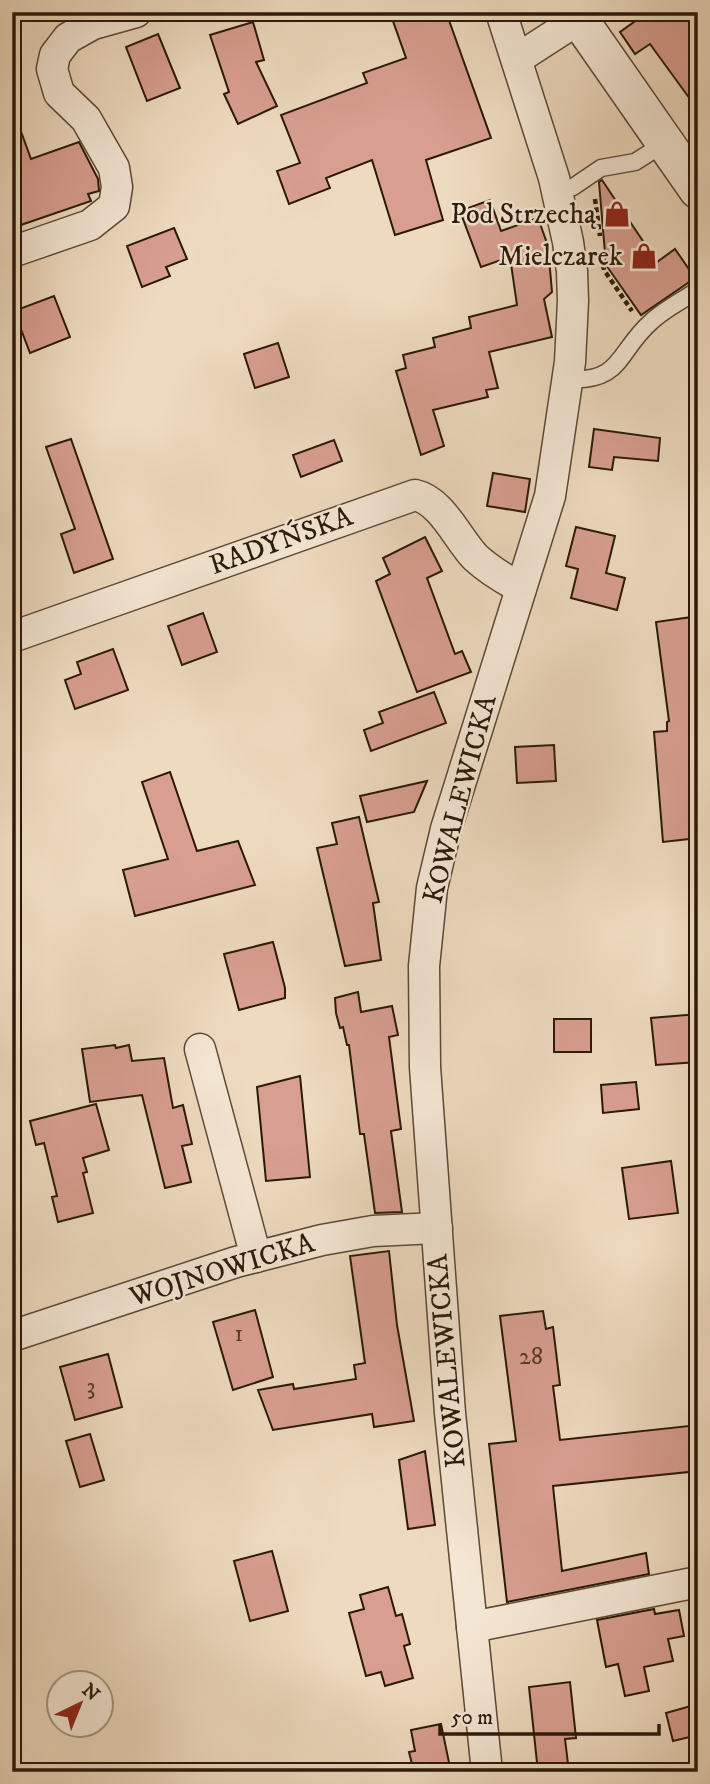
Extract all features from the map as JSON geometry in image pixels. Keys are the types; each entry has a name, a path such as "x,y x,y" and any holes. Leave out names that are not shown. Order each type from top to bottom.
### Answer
{"street":[{"path":"12,252 90,225 114,206 117,187 114,168 86,119 59,93 52,69 55,55 68,38 93,24 136,12"},
{"name":"KOWALEWICKA","path":"487,1772 450,1413 424,1029 426,943 432,888 449,817 550,496 572,332 572,271 558,191 501,12"},
{"path":"517,59 577,15 698,190"},
{"name":"RADYŃSKA","path":"12,637 415,495 424,497 433,504 474,555 493,573 521,588"},
{"path":"200,1049 256,1257"},
{"name":"WOJNOWICKA","path":"12,1336 256,1257 321,1240 373,1231 437,1228"},
{"path":"472,1627 698,1582"}],"lane":[{"path":"558,191 573,187 601,168 635,162 665,143"},
{"path":"567,379 587,380 612,371 653,320 698,290"}],"path":[{"path":"592,174 600,243"},
{"path":"602,256 604,270 645,328"}],"building":[{"path":"419,12 446,12 491,138 426,160 443,220 395,235 372,160 326,178 330,188 289,204 277,171 300,163 281,115 367,83 363,73 406,58 393,21"},
{"path":"648,12 698,12 698,110 650,44 635,54 620,32"},
{"path":"253,22 264,60 256,62 277,106 238,124 224,94 229,92 210,35"},
{"path":"158,34 180,88 147,101 126,47"},
{"path":"15,115 31,159 79,142 98,179 99,191 88,194 91,201 12,228 12,116"},
{"path":"602,180 657,262 675,249 695,278 641,315 606,265 599,182"},
{"path":"490,200 501,231 538,218 548,246 552,292 544,299 552,337 489,352 498,388 486,390 488,397 433,410 444,446 421,455 396,371 406,368 403,355 435,347 433,338 471,328 469,317 517,305 510,257 481,267 460,211"},
{"path":"174,228 187,259 166,267 170,276 142,287 127,246"},
{"path":"54,296 70,337 30,353 14,311"},
{"path":"278,343 289,377 255,388 244,354"},
{"path":"594,429 660,438 658,461 614,457 612,470 589,467"},
{"path":"71,439 113,559 74,573 61,534 75,529 46,447"},
{"path":"334,440 342,461 301,477 293,455"},
{"path":"493,473 530,479 525,512 487,506"},
{"path":"576,527 615,536 606,573 625,578 617,610 571,598 578,569 566,566"},
{"path":"425,537 442,571 427,578 455,654 462,651 471,672 417,692 376,581 390,574 383,558"},
{"path":"203,613 217,652 182,665 168,626"},
{"path":"692,617 698,660 698,838 663,842 654,732 667,731 669,721 656,622"},
{"path":"113,649 128,690 75,709 65,680 81,674 77,662"},
{"path":"434,692 446,723 371,751 364,730 383,723 379,712"},
{"path":"554,745 556,781 517,783 515,747"},
{"path":"170,772 197,851 238,841 255,885 135,916 123,870 168,859 142,782"},
{"path":"427,781 414,812 367,822 360,796"},
{"path":"359,817 379,902 373,903 381,960 345,966 317,848 337,844 332,823"},
{"path":"273,942 285,998 239,1010 224,954"},
{"path":"358,992 361,1012 392,1006 398,1035 389,1037 401,1129 391,1131 402,1212 375,1213 364,1134 360,1134 349,1045 336,1013 335,998"},
{"path":"698,1014 698,1062 656,1065 651,1018"},
{"path":"554,1019 591,1019 591,1052 554,1052"},
{"path":"115,1045 116,1048 129,1045 132,1061 164,1058 173,1108 183,1105 192,1144 182,1146 191,1182 165,1188 142,1095 90,1102 82,1049"},
{"path":"300,1076 310,1177 266,1181 257,1087"},
{"path":"636,1082 639,1109 603,1113 601,1085"},
{"path":"96,1104 109,1150 83,1158 87,1172 83,1173 93,1213 58,1222 52,1197 57,1196 44,1143 36,1145 30,1121"},
{"path":"671,1161 678,1213 629,1219 622,1168"},
{"path":"389,1251 397,1325 414,1421 374,1427 372,1414 273,1430 258,1390 293,1384 294,1389 356,1379 354,1365 365,1363 350,1256"},
{"path":"255,1310 273,1377 233,1390 213,1322"},
{"path":"543,1311 546,1329 553,1327 560,1385 553,1386 560,1440 698,1425 698,1471 553,1486 562,1571 646,1553 649,1574 507,1602 489,1444 516,1441 500,1316"},
{"path":"108,1354 122,1407 75,1420 60,1367"},
{"path":"90,1434 104,1480 80,1487 66,1441"},
{"path":"425,1451 435,1525 408,1529 399,1460"},
{"path":"272,1551 288,1611 250,1621 234,1561"},
{"path":"388,1587 396,1616 402,1614 410,1644 404,1646 413,1678 385,1686 381,1672 366,1676 349,1613 364,1609 360,1595"},
{"path":"654,1609 655,1614 679,1610 684,1636 668,1639 673,1661 644,1667 649,1691 625,1696 618,1664 606,1667 597,1620"},
{"path":"570,1682 576,1738 565,1739 569,1772 538,1772 529,1687"},
{"path":"698,1704 698,1735 673,1741 666,1713"},
{"path":"441,1724 451,1772 414,1772 409,1752 415,1751 411,1730"}],"place":[{"name":"Pod Strzechą","path":"617,214"},
{"name":"Mielczarek","path":"644,256"}]}
